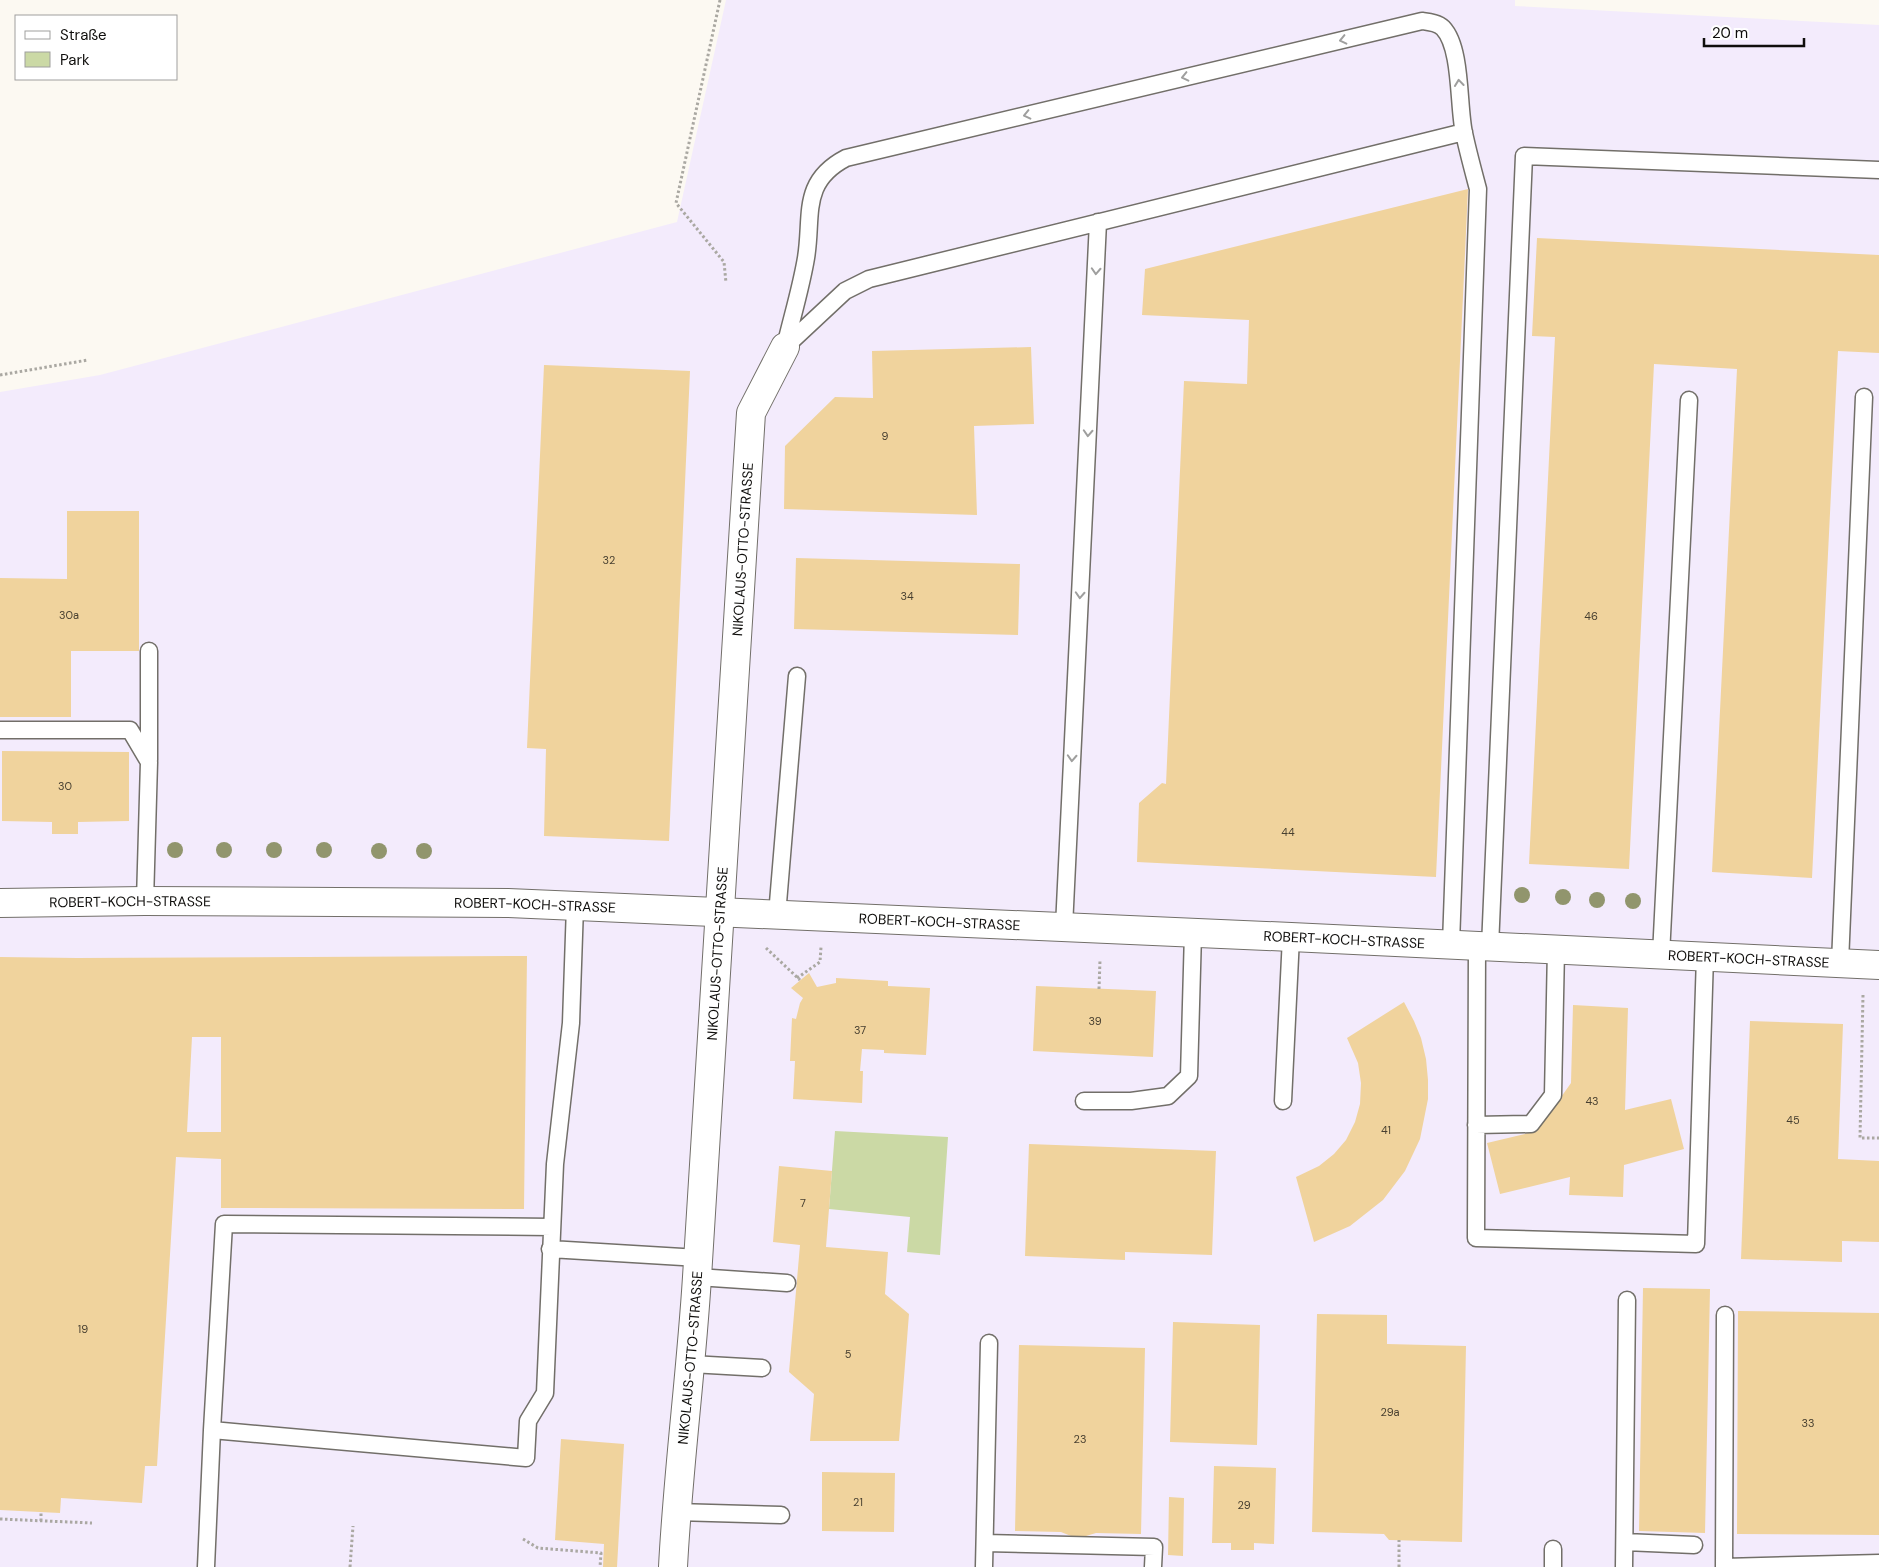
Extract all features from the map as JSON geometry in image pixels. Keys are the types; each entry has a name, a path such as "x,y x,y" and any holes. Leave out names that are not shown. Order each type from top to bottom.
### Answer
{"street":[{"name":"NIKOLAUS-OTTO-STRASSE","path":"673,1567 676,1512 691,1364 698,1268 751,413 785,347"},
{"name":"ROBERT-KOCH-STRASSE","path":"0,903 145,901 498,903 1291,937 1879,965"}],"lane":[{"path":"785,347 806,257 810,202 815,189 824,175 836,163 846,158 1422,21 1443,27 1454,52 1464,132 1478,189 1473,946 1476,1238 1696,1244 1705,956"},
{"path":"785,347 845,291 869,279 1464,132"},
{"path":"1473,946 1524,156 1879,170"},
{"path":"1064,927 1098,222"},
{"path":"1840,963 1864,397"},
{"path":"1661,955 1675,705 1688,400"},
{"path":"145,901 149,762 149,651"},
{"path":"777,915 797,676"},
{"path":"0,730 130,730 149,762"},
{"path":"212,1430 526,1458 528,1421 545,1394 555,1164 571,1023 576,906"},
{"path":"1084,1101 1131,1101 1168,1096 1188,1076 1193,933"},
{"path":"1283,1101 1291,937"},
{"path":"1476,1124 1531,1124 1553,1095 1556,949"},
{"path":"206,1567 224,1224 552,1227"},
{"path":"550,1249 698,1268 787,1283"},
{"path":"1624,1567 1627,1300"},
{"path":"1725,1315 1724,1567 1879,1563"},
{"path":"984,1567 989,1343"},
{"path":"691,1364 762,1368"},
{"path":"676,1512 781,1515"},
{"path":"1625,1542 1694,1545"},
{"path":"985,1543 1154,1547 1153,1567"},
{"path":"1553,1549 1553,1567"}],"path":[{"path":"720,0 676,203 724,262 726,283"},
{"path":"0,375 88,360"},
{"path":"766,948 798,979 820,962 821,942"},
{"path":"1099,989 1101,955"},
{"path":"1863,991 1860,1138 1879,1138"},
{"path":"41,1522 42,1512"},
{"path":"0,1518 41,1522 92,1523"},
{"path":"350,1567 353,1526"},
{"path":"523,1539 538,1548 601,1553 600,1567"},
{"path":"1399,1540 1399,1567"}],"shaded area":[{"path":"726,0 1515,0 1515,6 1879,25 1879,1567 0,1567 0,392 100,375 677,222"}],"green space":[{"path":"835,1131 948,1137 940,1255 907,1252 910,1217 829,1209"}],"building":[{"path":"1468,189 1436,877 1137,862 1139,803 1162,783 1166,784 1184,381 1247,384 1249,320 1142,315 1145,269"},
{"path":"1537,238 1879,255 1879,353 1838,351 1812,878 1712,872 1737,369 1654,364 1629,869 1529,864 1555,337 1532,336"},
{"path":"1031,347 1034,424 974,426 977,515 784,509 785,446 835,397 873,398 872,351"},
{"path":"544,365 690,371 669,841 544,836 546,749 527,748"},
{"path":"67,511 139,511 139,651 71,651 71,717 0,717 0,578 67,579"},
{"path":"796,558 1020,564 1018,635 794,629"},
{"path":"2,751 129,752 129,821 78,822 78,834 52,834 52,822 2,821"},
{"path":"527,956 524,1209 221,1208 221,1159 176,1157 157,1466 145,1466 142,1503 61,1498 60,1513 0,1510 0,957","holes":["192,1037 221,1037 221,1132 187,1132"]},
{"path":"809,973 817,987 836,983 836,978 888,981 888,986 930,988 926,1055 884,1053 884,1050 862,1049 860,1071 863,1071 862,1103 793,1099 795,1061 790,1061 792,1018 796,1019 803,998 791,988"},
{"path":"1036,986 1156,991 1153,1057 1033,1051"},
{"path":"1404,1002 1421,1038 1426,1059 1428,1099 1420,1139 1405,1171 1383,1200 1350,1226 1314,1242 1296,1177 1319,1166 1334,1154 1346,1140 1355,1122 1360,1104 1361,1083 1358,1063 1347,1038"},
{"path":"1573,1005 1628,1008 1625,1110 1671,1099 1684,1149 1624,1165 1623,1197 1569,1195 1570,1177 1500,1194 1487,1143 1537,1131 1571,1083"},
{"path":"1750,1021 1843,1024 1838,1159 1879,1161 1879,1242 1842,1241 1842,1262 1741,1259"},
{"path":"1029,1144 1216,1151 1212,1255 1125,1252 1125,1260 1025,1256"},
{"path":"779,1166 832,1171 826,1247 888,1252 885,1294 909,1314 899,1441 810,1441 814,1394 789,1372 800,1245 773,1242"},
{"path":"1643,1288 1710,1289 1705,1533 1639,1531"},
{"path":"1738,1311 1879,1313 1879,1535 1737,1534"},
{"path":"1317,1314 1387,1315 1387,1344 1466,1346 1462,1542 1389,1540 1384,1534 1312,1532"},
{"path":"1173,1322 1260,1325 1257,1445 1170,1442"},
{"path":"1019,1345 1145,1348 1141,1534 1096,1533 1086,1536 1071,1536 1061,1532 1015,1531"},
{"path":"561,1439 624,1444 617,1567 603,1567 604,1544 555,1540"},
{"path":"1214,1466 1276,1468 1274,1544 1254,1543 1254,1550 1231,1550 1231,1543 1212,1543"},
{"path":"822,1472 895,1473 894,1532 822,1531"},
{"path":"1169,1497 1184,1498 1183,1556 1168,1555"}]}
